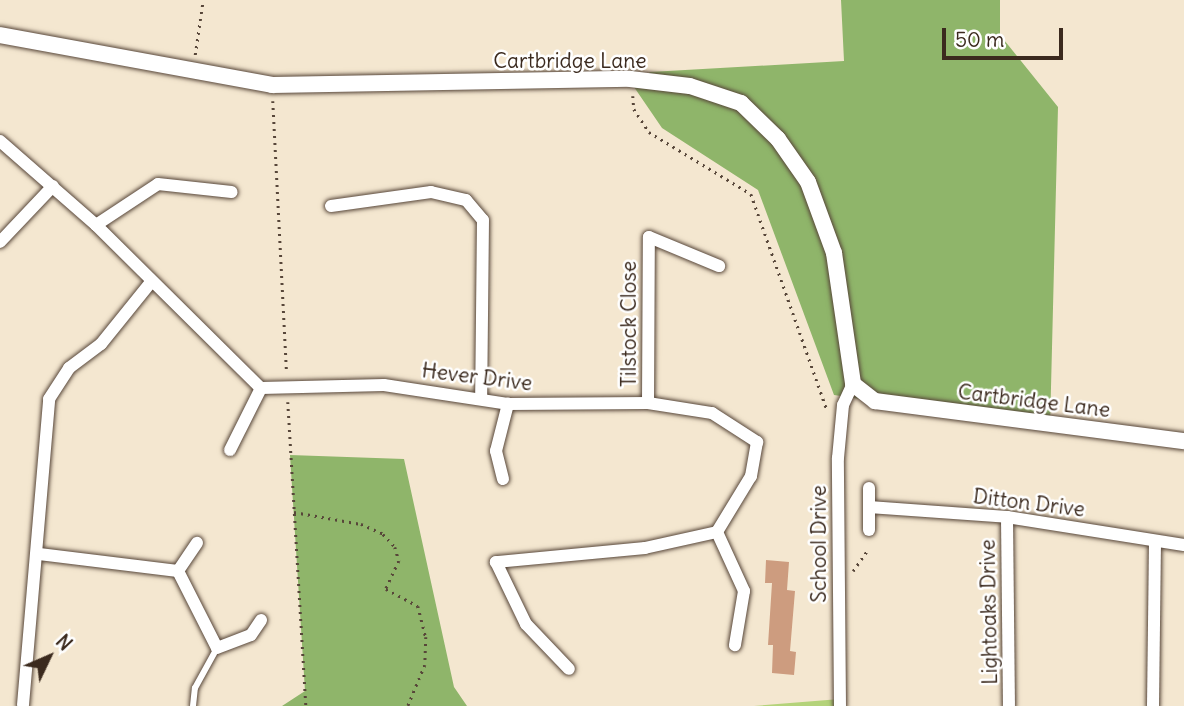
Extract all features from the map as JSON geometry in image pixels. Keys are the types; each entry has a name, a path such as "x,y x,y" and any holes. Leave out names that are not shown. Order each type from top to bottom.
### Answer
{"street":[{"name":"Cartbridge Lane","path":"0,35 272,85 630,79 690,86 741,103 778,139 808,181 834,253 853,384 875,401 1184,441"},
{"path":"0,141 96,225 261,388 230,450"},
{"path":"96,225 158,184 232,192"},
{"path":"0,242 53,186"},
{"path":"331,206 431,192 466,200 483,220 481,398"},
{"name":"Tilstock Close","path":"648,403 649,237 719,266"},
{"path":"23,705 39,554 49,399 69,368 101,344 151,282"},
{"name":"School Drive","path":"840,706 841,432 843,405 853,384"},
{"name":"Hever Drive","path":"261,388 384,385 508,404 648,403 712,413 757,442 751,476 718,532"},
{"path":"503,479 496,451 508,404"},
{"path":"869,488 869,530"},
{"name":"Ditton Drive","path":"869,507 1007,517 1184,545"},
{"name":"Lightoaks Drive","path":"1007,517 1009,706"},
{"path":"569,669 526,624 496,562 645,548 718,532 744,591 735,645"},
{"path":"1153,706 1155,541"},
{"path":"178,571 197,543"},
{"path":"39,554 178,571"},
{"path":"178,571 217,648 251,635 261,620"}],"lane":[{"path":"193,706 195,688 217,648"}],"path":[{"path":"192,72 203,0"},
{"path":"634,109 649,132 751,194 830,419 841,432"},
{"path":"294,512 361,524 383,534 395,547 399,561 386,589 418,606 426,637 425,666 408,706"},
{"path":"839,571 855,570 867,551"}],"green space":[{"path":"841,0 1000,0 1000,35 1058,107 1050,428 834,395 758,190 662,128 634,87 650,72 844,61"},
{"path":"290,455 404,459 454,687 467,706 282,706 305,691"},
{"path":"840,699 840,706 754,706"}],"building":[{"path":"766,560 789,562 787,590 795,591 790,651 796,652 794,675 772,673 773,645 768,645 772,583 765,583"}]}
